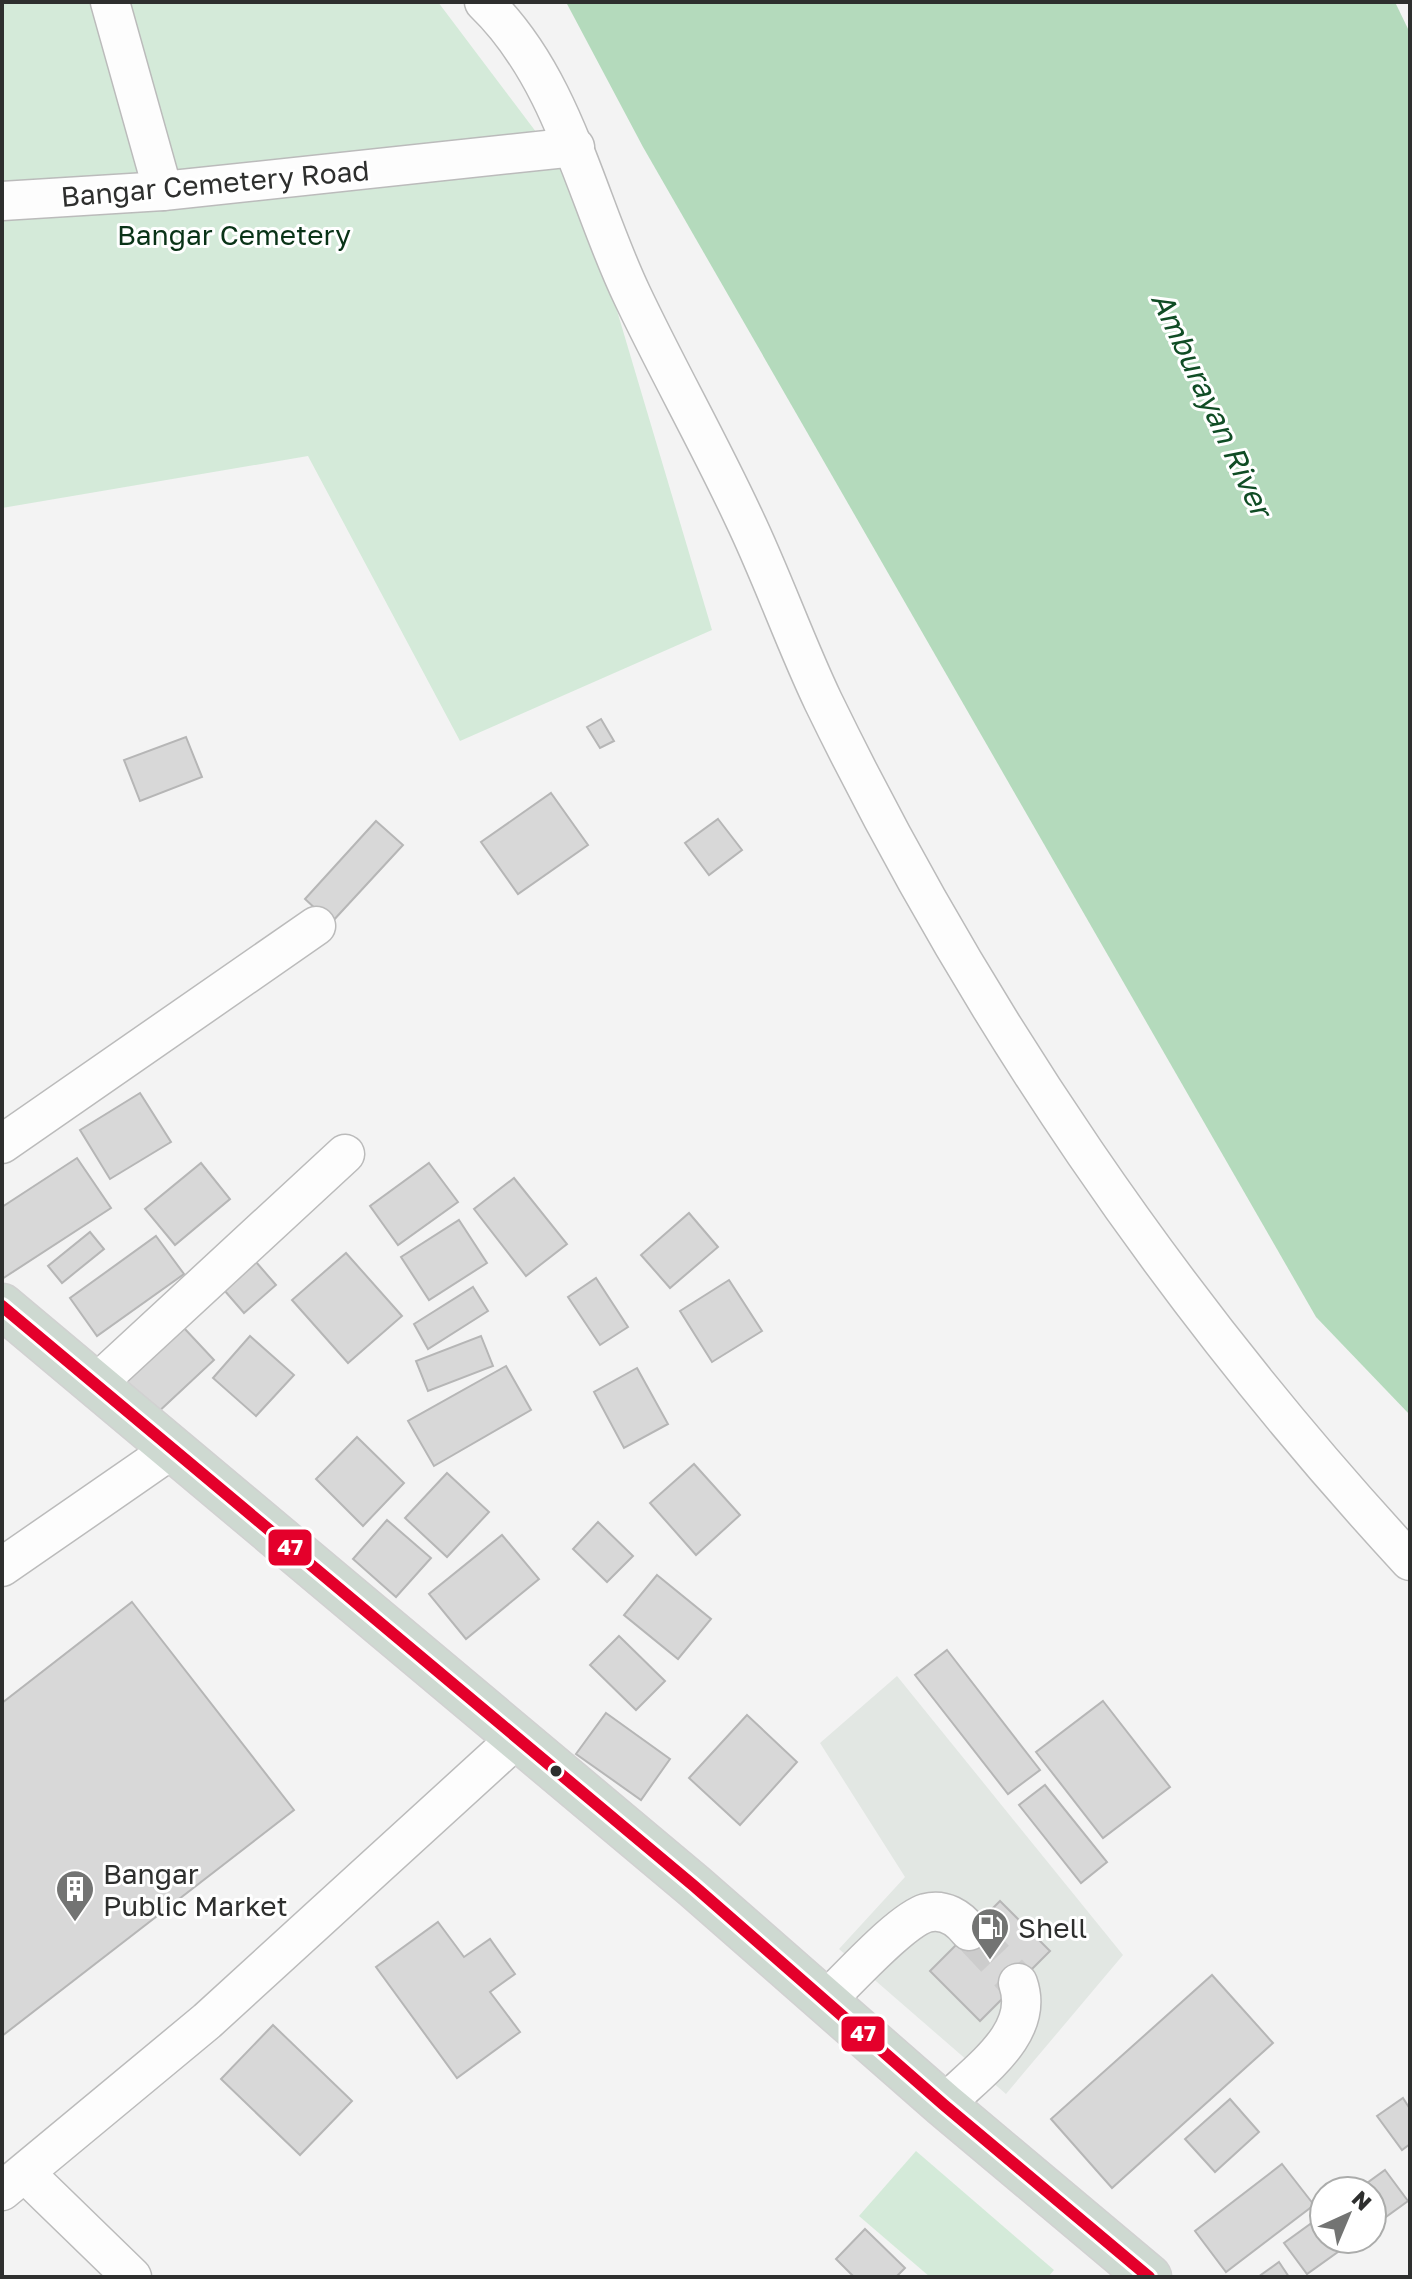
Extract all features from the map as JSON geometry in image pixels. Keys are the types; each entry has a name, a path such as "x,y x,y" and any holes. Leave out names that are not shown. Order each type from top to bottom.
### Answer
{"highway":[{"path":"2,1306 517,1738 1149,2277"}],"street":[{"path":"110,2 163,191"},
{"path":"484,2 519,45 575,147 630,291 744,518 821,698 901,853 1000,1022 1098,1172 1221,1339 1347,1492 1410,1561"},
{"name":"Bangar Cemetery Road","path":"2,201 163,191 575,147"},
{"path":"2,1144 316,926"},
{"path":"95,1385 345,1154"},
{"path":"2,1567 171,1450"},
{"path":"132,2277 14,2182 207,2021 517,1738"},
{"path":"826,2000 919,1916 928,1912 952,1915 969,1931"},
{"path":"944,2105 1011,2036 1024,2007 1018,1983"}],"shaded area":[{"path":"897,1676 1123,1955 1006,2094 839,1949 905,1877 820,1743"}],"green space":[{"name":"Bangar Cemetery","path":"2,2 438,2 582,193 712,630 460,741 308,456 2,508"},
{"path":"916,2151 1054,2270 1048,2277 930,2277 859,2216"}],"water":[{"name":"Amburayan River","path":"566,2 1395,2 1410,33 1410,1415 1316,1317 643,147"}],"building":[{"path":"601,719 614,741 600,748 587,727"},
{"path":"186,737 202,777 140,801 124,760"},
{"path":"551,793 588,845 518,894 481,842"},
{"path":"718,819 742,850 709,875 685,843"},
{"path":"376,821 403,845 331,923 305,899"},
{"path":"140,1093 171,1142 110,1179 80,1130"},
{"path":"77,1158 111,1208 2,1279 2,1207"},
{"path":"201,1163 230,1199 175,1245 145,1209"},
{"path":"429,1163 458,1202 398,1245 370,1206"},
{"path":"514,1178 567,1244 526,1276 474,1209"},
{"path":"689,1213 718,1247 670,1288 641,1255"},
{"path":"459,1220 487,1263 429,1300 401,1257"},
{"path":"90,1232 104,1249 62,1283 48,1266"},
{"path":"156,1236 184,1274 97,1336 70,1298"},
{"path":"346,1253 402,1316 348,1363 292,1300"},
{"path":"250,1255 276,1285 244,1313 218,1283"},
{"path":"596,1278 628,1327 600,1345 568,1297"},
{"path":"729,1280 762,1331 712,1362 680,1311"},
{"path":"473,1287 488,1311 428,1349 414,1324"},
{"path":"184,1328 214,1360 155,1415 126,1382"},
{"path":"250,1336 294,1375 256,1416 213,1378"},
{"path":"481,1336 493,1366 428,1391 416,1361"},
{"path":"506,1366 531,1410 434,1466 408,1421"},
{"path":"637,1368 668,1424 624,1448 594,1392"},
{"path":"357,1437 404,1483 363,1526 316,1479"},
{"path":"694,1464 740,1515 696,1555 650,1503"},
{"path":"447,1473 489,1512 447,1557 405,1518"},
{"path":"387,1520 431,1558 396,1597 353,1559"},
{"path":"598,1522 633,1556 607,1582 573,1549"},
{"path":"502,1535 539,1579 466,1639 429,1594"},
{"path":"657,1575 711,1619 678,1659 624,1615"},
{"name":"Bangar Public Market","path":"132,1602 294,1810 2,2036 2,1703"},
{"path":"619,1636 665,1681 636,1710 590,1665"},
{"path":"947,1650 1040,1770 1008,1794 915,1675"},
{"path":"1103,1701 1170,1787 1103,1838 1036,1752"},
{"path":"606,1713 670,1759 641,1800 576,1754"},
{"path":"747,1715 797,1762 740,1825 689,1778"},
{"path":"1045,1785 1107,1862 1081,1883 1019,1805"},
{"name":"Shell","path":"1000,1901 1050,1951 980,2021 930,1971"},
{"path":"438,1922 464,1957 490,1939 515,1974 490,1992 520,2032 457,2078 376,1967"},
{"path":"1212,1975 1273,2043 1112,2188 1051,2119"},
{"path":"273,2025 352,2101 300,2155 221,2079"},
{"path":"1403,2098 1410,2109 1410,2144 1402,2150 1377,2116"},
{"path":"1230,2099 1259,2132 1215,2172 1185,2139"},
{"path":"1282,2164 1308,2197 1308,2210 1226,2272 1195,2231"},
{"path":"1385,2170 1408,2201 1388,2215 1388,2175 1378,2175"},
{"path":"1308,2226 1308,2255 1334,2255 1307,2274 1284,2243"},
{"path":"865,2229 905,2268 896,2277 854,2277 836,2259"},
{"path":"1279,2262 1289,2277 1258,2277"}],"tunnel":[{"path":"969,1931 1018,1983"}],"transit line":[{"name":"47","path":"2,1306 694,1886 944,2105 1149,2277"}],"place":[{"name":"Bangar Public Market","path":"75,1923"},
{"name":"Shell","path":"990,1961"}]}
